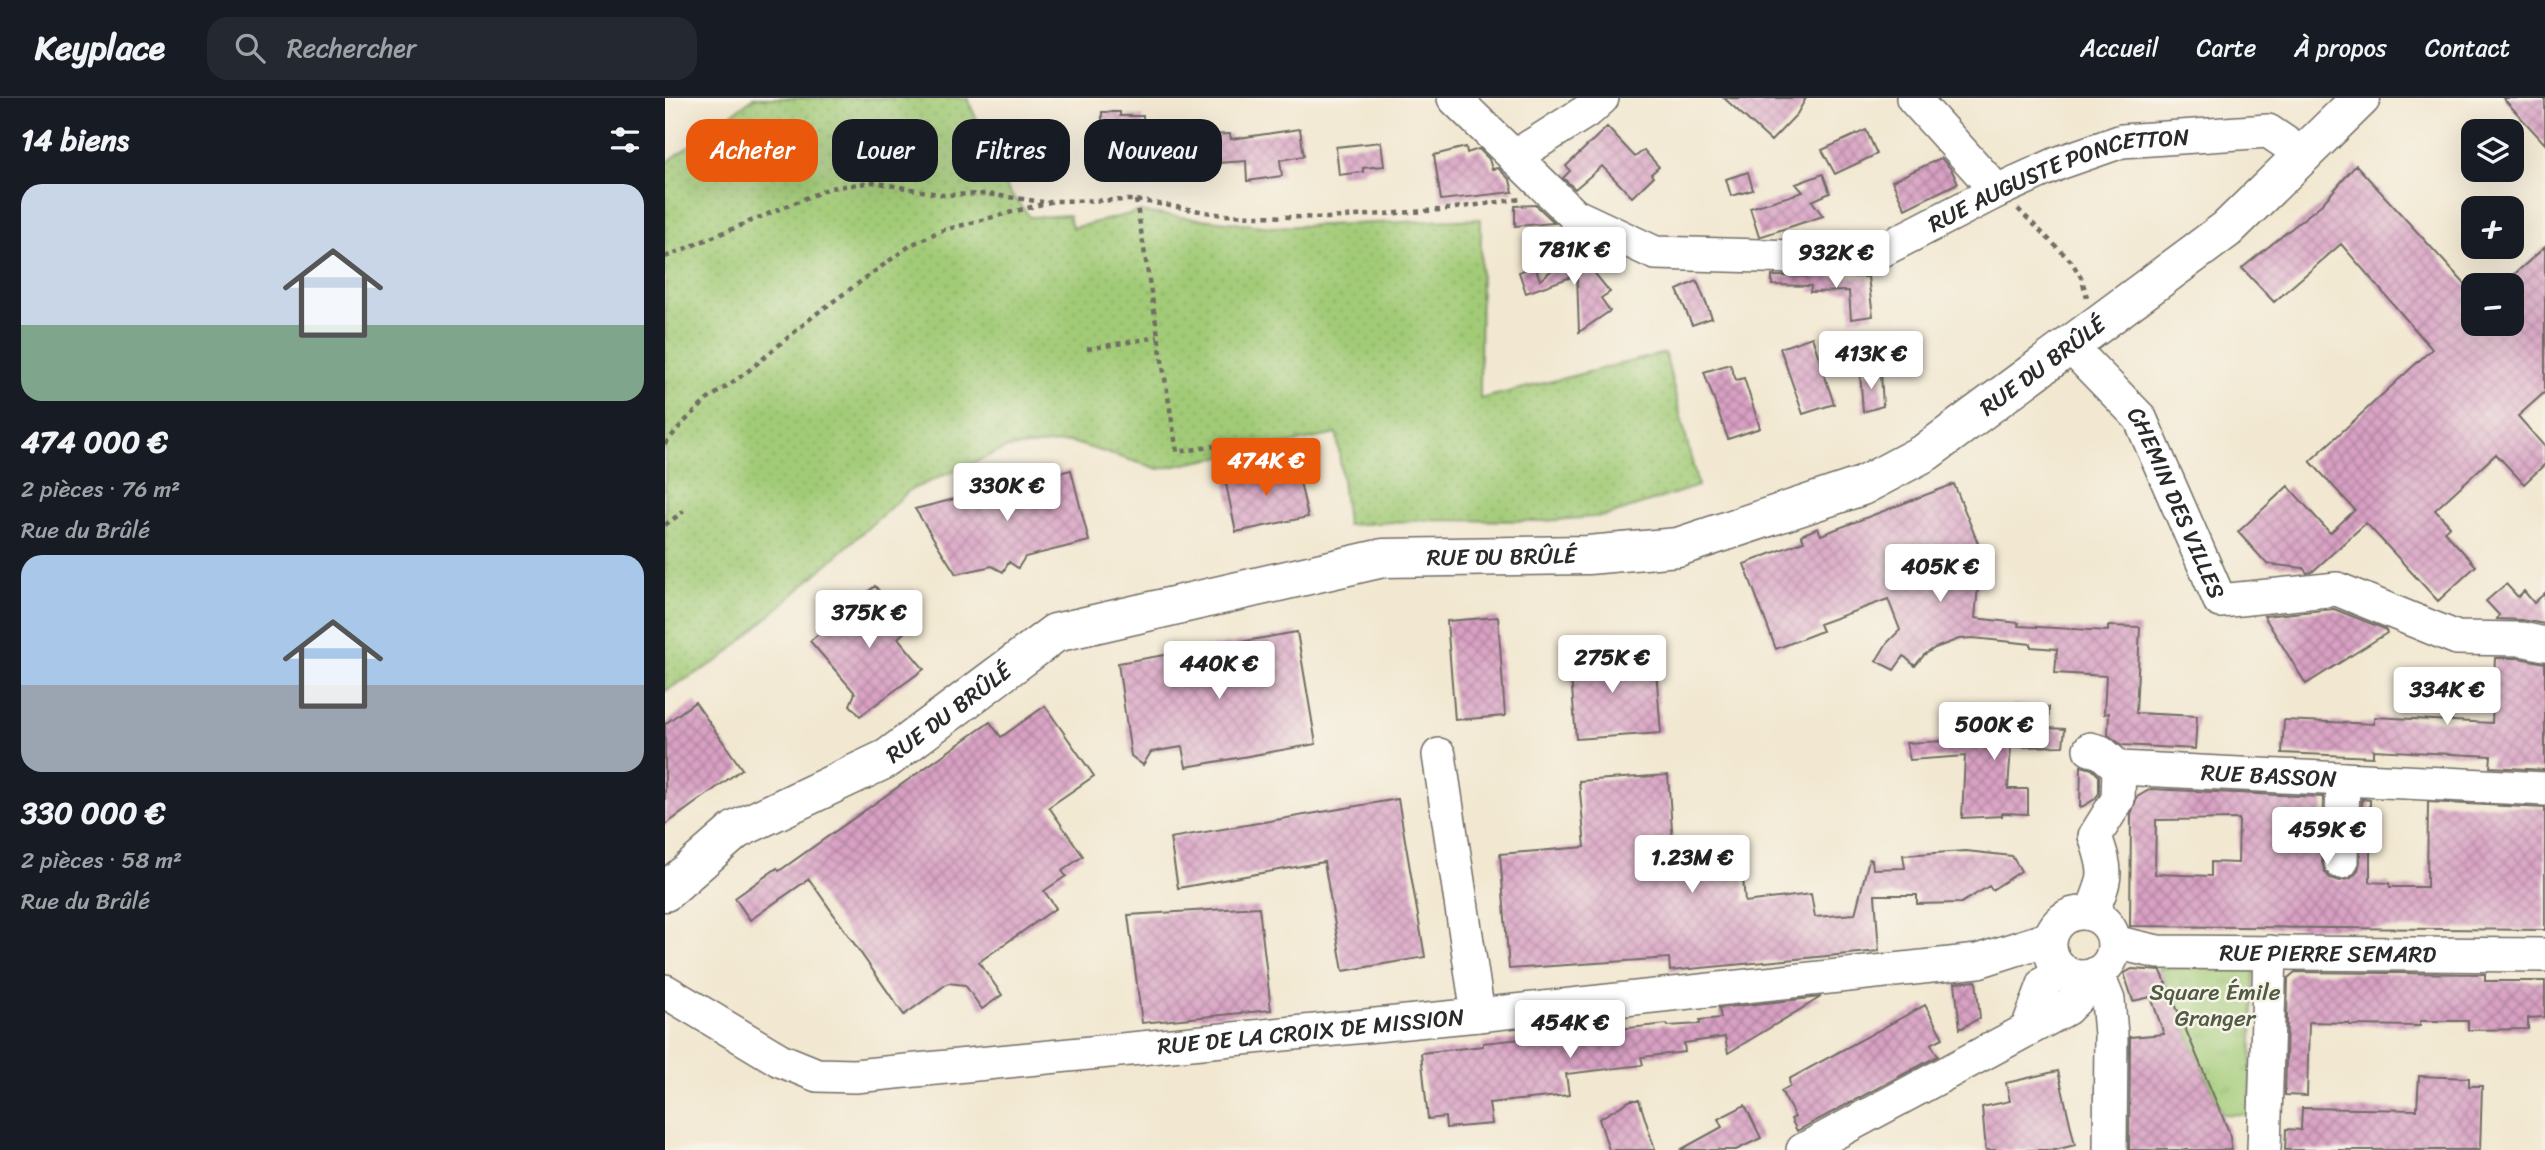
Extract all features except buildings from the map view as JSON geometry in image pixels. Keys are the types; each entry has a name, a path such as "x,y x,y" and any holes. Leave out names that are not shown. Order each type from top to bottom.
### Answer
{"main road":[{"path":"2305,156 2361,98"},
{"name":"RUE DU BRÛLÉ","path":"665,892 736,830 888,758 1055,633 1383,558 1588,555 1678,547 1862,486 1926,452 2071,347 2227,229 2305,156"}],"street":[{"name":"RUE AUGUSTE PONCETTON","path":"1454,98 1574,215 1655,253 1864,259 2005,197 2059,163 2122,141 2267,131 2305,156"},
{"path":"1514,157 1590,109 1602,98"},
{"path":"1913,98 2005,197"},
{"name":"CHEMIN DES VILLES","path":"2071,347 2140,418 2220,601 2337,589 2457,638 2521,639 2545,644"},
{"path":"2089,749 2101,752 2119,768 2117,799 2095,836 2106,867 2091,914"},
{"path":"1439,755 1478,1015"},
{"name":"RUE BASSON","path":"2119,768 2545,789"},
{"path":"2341,862 2343,779"},
{"path":"2044,1012 2045,982 2070,965 2107,965 2112,957 2114,942 2108,925 2091,914 2078,913 2065,917 2056,925 2070,965 2108,1000 2111,1034 2110,1150"},
{"name":"RUE PIERRE SEMARD","path":"2114,942 2158,952 2545,955"},
{"path":"2264,1150 2270,952"},
{"name":"RUE DE LA CROIX DE MISSION","path":"1978,961 2014,967 2070,965"},
{"name":"RUE DE LA CROIX DE MISSION","path":"665,990 780,1060 817,1075 842,1076 1478,1015 1978,961 2070,965"},
{"path":"2014,967 2044,1012"},
{"path":"1803,1150 2044,1012 2085,1017 2111,1034"}],"path":[{"path":"665,257 830,188 841,186 873,182 943,195 987,194 1046,202"},
{"path":"665,444 681,424 707,400 747,372 815,314 911,245 940,231 1054,201 1136,200 1223,215 1328,218 1492,205 1539,196 1541,183"},
{"path":"2005,197 2071,261 2081,277"},
{"path":"1136,200 1177,452 1242,442"},
{"path":"1087,349 1159,337"},
{"path":"665,525 684,511"}],"green space":[{"path":"753,98 967,98 976,119 952,119 952,182 1005,182 1009,192 1030,217 1069,215 1072,228 1138,212 1272,227 1481,219 1480,399 1665,353 1698,486 1606,516 1544,521 1427,520 1347,525 1337,434 1159,469 1071,442 1007,448 910,490 721,659 665,691 665,164 686,148 686,182 818,182 818,119 725,119"},
{"name":"Square Émile Granger","path":"2254,967 2250,1115 2222,1114 2159,968"}]}
